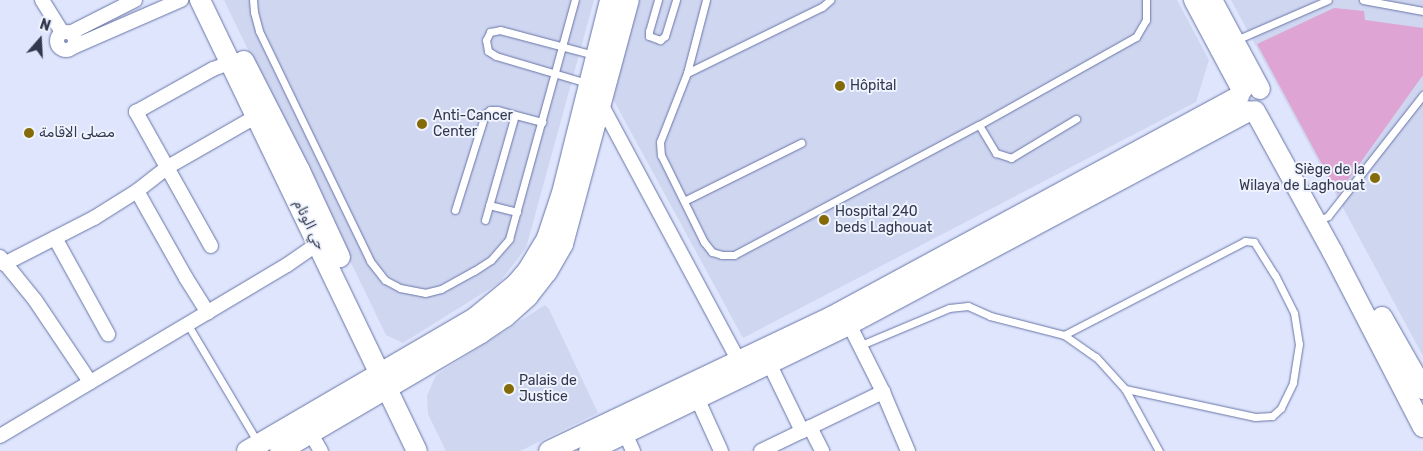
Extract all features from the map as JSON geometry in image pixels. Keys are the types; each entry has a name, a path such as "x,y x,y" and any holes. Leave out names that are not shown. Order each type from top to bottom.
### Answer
{"street":[{"path":"42,0 66,32"},
{"path":"134,0 66,32 56,39 59,48 65,50 73,47 181,0"},
{"name":"حي الوئام","path":"200,0 237,60 390,376 432,451"},
{"name":"حي الوئام","path":"216,0 237,60"},
{"path":"280,451 311,434 446,336 482,313 516,284 533,263 547,238 562,193 610,0"},
{"path":"253,448 505,317 528,296 547,272 563,244 629,0"},
{"path":"1194,0 1423,389"},
{"path":"1212,0 1234,41 1252,100"},
{"path":"211,246 136,112 213,69 237,60"},
{"path":"589,451 769,363 846,317 1252,100"},
{"path":"601,104 739,361"},
{"path":"90,382 36,300 2,261 55,238 94,218 137,191 166,168 263,113"},
{"path":"137,191 208,313"},
{"path":"1322,218 1423,427"},
{"path":"55,238 108,334"},
{"path":"0,436 287,265 324,239"},
{"path":"846,317 883,392 908,451"},
{"path":"549,451 739,361 846,317"},
{"path":"769,363 806,429 822,451"},
{"name":"حي الوئام","path":"390,376 417,451"},
{"path":"761,451 883,392"},
{"path":"697,398 721,451"},
{"path":"625,433 633,451"},
{"path":"311,434 321,451"}],"lane":[{"path":"253,0 259,31 374,269 385,280 409,291 425,293 441,290 470,274 497,254 509,240 575,0"},
{"path":"658,0 649,31 650,36 660,40 665,36 676,0"},
{"path":"706,0 687,73 660,142 661,155 665,166 704,242 712,252 722,255 734,254 980,125 1136,36 1146,20 1146,0"},
{"path":"687,73 822,7 830,0"},
{"path":"1234,41 1328,0"},
{"path":"1363,0 1423,11"},
{"path":"590,84 496,56 488,51 486,40 490,32 500,30 597,56"},
{"path":"1322,218 1423,95"},
{"path":"455,210 484,114 490,110 497,110 542,122"},
{"path":"485,220 515,115"},
{"path":"980,125 996,153 1011,158 1076,119"},
{"path":"684,201 801,143"},
{"path":"489,205 517,212"},
{"path":"1064,335 1245,241 1254,242 1260,249 1294,313 1300,344 1293,383 1281,408 1272,416 1255,417 1125,389"},
{"path":"861,345 949,308 968,306 990,316 1064,335 1096,357 1125,389 1159,451"},
{"path":"188,325 253,448"}],"shaded area":[{"name":"Anti-Cancer Center","path":"224,0 594,0 526,248 499,283 403,343 386,335"},
{"name":"Hospital 240 beds Laghouat","path":"639,0 1177,0 1209,60 1196,102 743,338 613,99"},
{"name":"Siège de la Wilaya de Laghouat","path":"1231,0 1423,0 1423,356"},
{"path":"1334,8 1364,11 1365,20 1423,28 1423,75 1338,194 1257,44"},
{"path":"545,305 549,309 598,413 520,451 446,451 428,414 427,396 436,375"}],"place":[{"name":"Hôpital","path":"840,86"},
{"name":"Anti-Cancer Center","path":"422,124"},
{"name":"مصلى الاقامة","path":"29,133"},
{"name":"Siège de la Wilaya de Laghouat","path":"1375,178"},
{"name":"Hospital 240 beds Laghouat","path":"824,220"},
{"name":"Palais de Justice","path":"509,389"}]}
